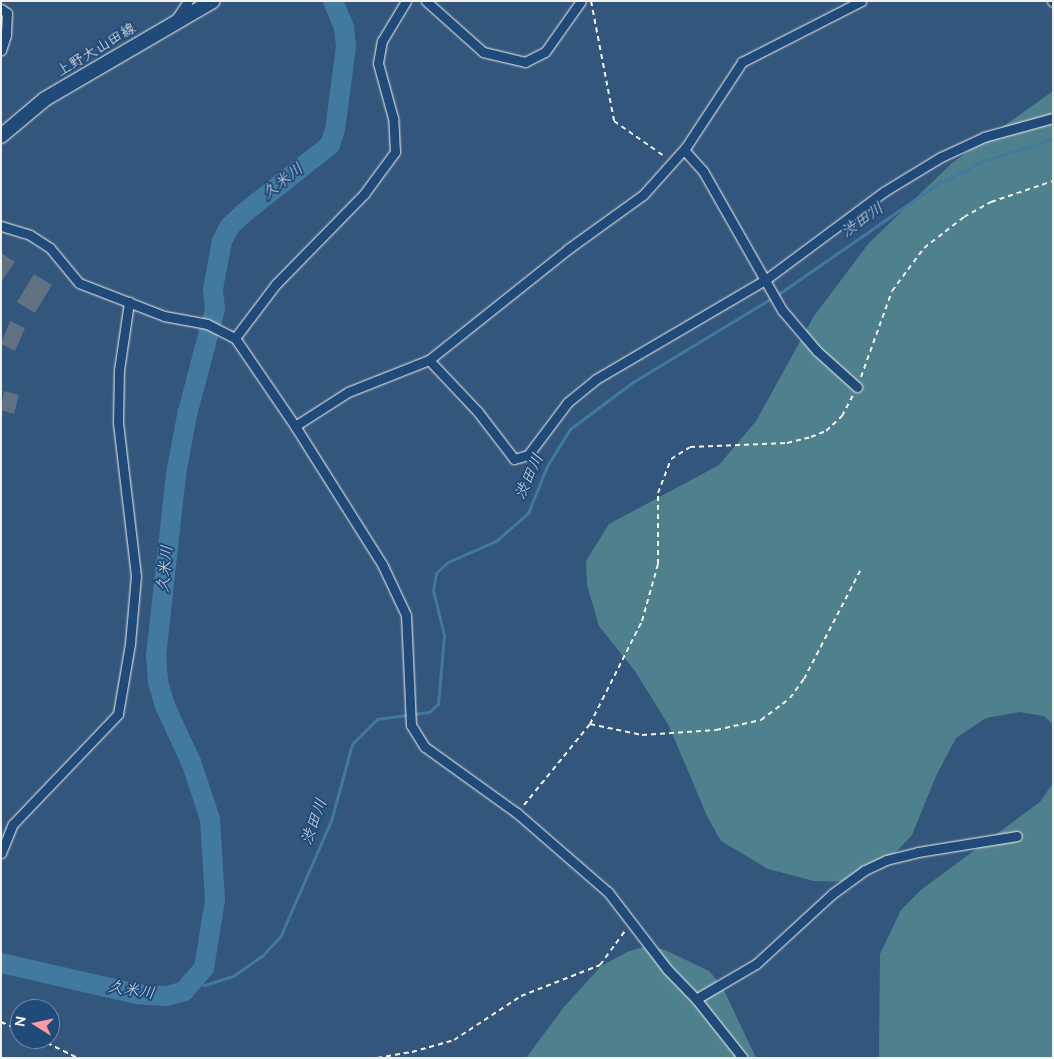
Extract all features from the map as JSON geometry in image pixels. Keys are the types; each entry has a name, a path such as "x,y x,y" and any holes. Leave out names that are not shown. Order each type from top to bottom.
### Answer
{"main road":[{"name":"上野大山田線","path":"1,136 45,99 213,1"}],"street":[{"path":"173,23 188,1"},
{"path":"234,338 276,284 364,194 395,152 393,118 378,63 382,41 406,1"},
{"path":"426,1 483,52 525,62 545,52 581,1"},
{"path":"295,426 348,392 429,360 568,249 643,195 684,150 742,62 861,1"},
{"path":"1,9 7,13 6,35 1,50"},
{"path":"429,360 478,412 514,459 528,455 568,402 596,380 766,283 885,191 941,157 984,137 1053,118"},
{"path":"684,150 703,171 782,310 817,351 857,387"},
{"path":"1,226 30,235 50,248 79,283 164,316 188,318 227,332 234,338 295,426 382,564 406,615 411,725 425,747 443,763 517,813 608,892 667,969 696,999 743,1058"},
{"path":"1,853 13,824 118,714 130,644 136,576 118,422 118,370 129,302"},
{"path":"696,999 756,964 832,894 865,870 886,860 918,852 1017,836"}],"path":[{"path":"591,1 614,121 673,162"},
{"path":"517,813 590,724 650,602 658,564 658,493 671,459 690,447 787,443 811,438 826,431 842,416 857,387 892,292 924,248 964,217 991,202 1053,180"},
{"path":"590,724 642,735 716,730 761,720 790,698 804,679 860,571"},
{"path":"377,1058 412,1052 454,1040 521,996 600,965 631,924"},
{"path":"59,1049 78,1058"}],"green space":[{"path":"1053,91 1053,725 1044,716 1019,712 986,718 956,738 936,776 912,835 884,865 853,882 814,881 768,869 721,841 707,816 669,726 635,671 599,626 587,585 586,561 609,524 719,465 756,421 814,316 869,243 952,163"},
{"path":"1053,783 1053,1058 879,1058 880,954 901,910 922,889 1040,802"},
{"path":"647,946 665,950 709,971 722,986 756,1058 526,1058 564,1007 601,966 627,952"}],"building":[{"path":"1,253 15,262 1,282"},
{"path":"34,274 52,285 35,313 17,302"},
{"path":"10,321 25,328 15,351 1,344"},
{"path":"4,391 19,395 14,414 1,410"}],"waterway":[{"name":"久米川","path":"1,963 136,994 167,996 184,991 204,968 215,900 210,819 191,762 165,706 158,682 156,656 176,474 187,415 215,309 213,289 222,241 230,226 245,212 330,145 335,130 346,46 344,27 333,1"},
{"name":"渋田川","path":"195,982 205,985 233,976 262,956 280,937 331,821 352,744 377,719 429,712 438,704 444,635 433,590 436,573 448,562 496,541 528,513 547,466 570,429 633,382 780,293 936,185 983,161 1053,139"}]}
